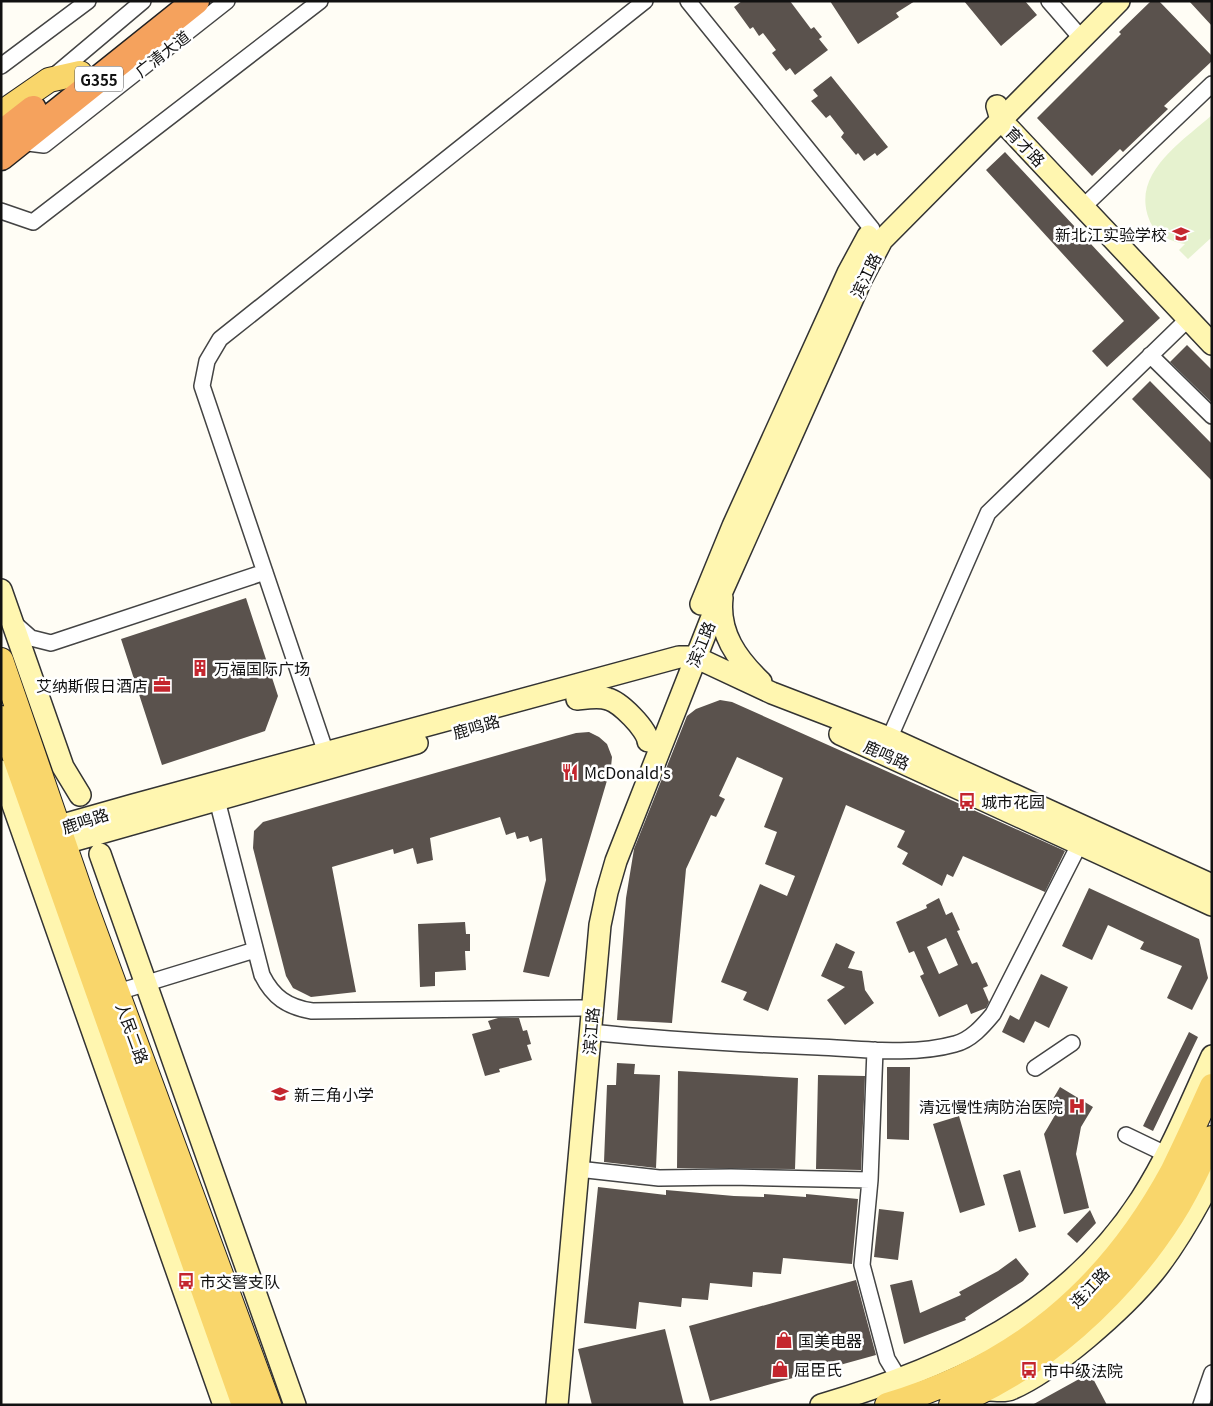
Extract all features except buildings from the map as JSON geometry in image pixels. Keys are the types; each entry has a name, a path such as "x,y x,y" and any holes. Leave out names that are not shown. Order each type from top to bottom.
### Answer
{"highway":[{"name":"G355","path":"8,144 80,73 169,1"},
{"name":"广清大道","path":"8,144 196,1"}],"main road":[{"path":"1,113 49,80 80,73"},
{"name":"人民二路","path":"1,660 34,756 56,835 244,1405"},
{"name":"人民二路","path":"1,718 56,835 84,902 269,1405"},
{"name":"连江路","path":"887,1405 905,1389 940,1387 995,1361 1036,1334 1064,1312 1124,1248 1156,1198 1172,1157 1212,1086"},
{"name":"连江路","path":"970,1399 1055,1345 1131,1284 1158,1238 1203,1186 1212,1138"}],"street":[{"path":"1,66 88,1"},
{"path":"49,80 143,1"},
{"name":"广清大道","path":"8,144 44,145 228,1"},
{"path":"1,211 33,222 320,1"},
{"path":"326,753 202,386 207,361 220,340 645,1"},
{"path":"688,1 872,229"},
{"path":"1049,1 1077,33"},
{"name":"滨江路","path":"543,1405 589,923 606,857 648,741 684,664 723,589 861,280 882,240 1077,33 1100,1"},
{"name":"滨江路","path":"1077,33 1119,1"},
{"path":"1088,202 1212,84"},
{"name":"滨江路","path":"557,1405 600,925 606,892 684,664 733,526 848,273 872,229 1002,112"},
{"name":"育才路","path":"1002,112 1212,329"},
{"name":"育才路","path":"1088,202 1188,319 1212,344"},
{"path":"886,745 988,513 1188,319"},
{"path":"1150,356 1212,416"},
{"path":"12,622 31,638 51,643 265,572"},
{"path":"723,589 721,618 730,644 749,671 772,693"},
{"path":"1,590 63,767 80,795"},
{"name":"鹿鸣路","path":"135,813 216,800 577,699 684,664 886,745 1207,880"},
{"name":"鹿鸣路","path":"56,835 135,813 326,753 684,664 772,693 886,745 1080,843 1212,905"},
{"path":"577,699 604,698 614,701 643,730 648,741"},
{"path":"34,756 52,776 80,795 135,813 100,854 88,876 84,902"},
{"path":"1,771 224,1405"},
{"path":"216,800 262,975 268,988 277,998 299,1009 312,1011 582,1008"},
{"path":"590,1032 738,1044 875,1050 918,1049 950,1045 963,1041 980,1028 1000,1003 1080,843"},
{"name":"人民二路","path":"100,854 295,1405"},
{"path":"118,992 255,950"},
{"path":"1035,1068 1072,1043"},
{"path":"821,1405 905,1389 887,1359 862,1265 870,1180 875,1050"},
{"path":"1126,1136 1172,1157 1212,1056"},
{"path":"578,1169 659,1178 731,1177 870,1180"},
{"path":"1201,1405 1212,1373"}],"green space":[{"name":"新北江实验学校","path":"1212,115 1212,237 1188,259 1179,250 1185,244 1163,236 1152,225 1145,202 1147,187 1153,173 1163,160"}],"place":[{"name":"新北江实验学校","path":"1181,234"},
{"name":"万福国际广场","path":"200,668"},
{"name":"艾纳斯假日酒店","path":"162,685"},
{"name":"McDonald's","path":"570,772"},
{"name":"城市花园","path":"967,801"},
{"name":"新三角小学","path":"280,1094"},
{"name":"清远慢性病防治医院","path":"1077,1106"},
{"name":"市交警支队","path":"186,1281"},
{"name":"国美电器","path":"784,1340"},
{"name":"屈臣氏","path":"780,1369"},
{"name":"市中级法院","path":"1029,1370"}]}
